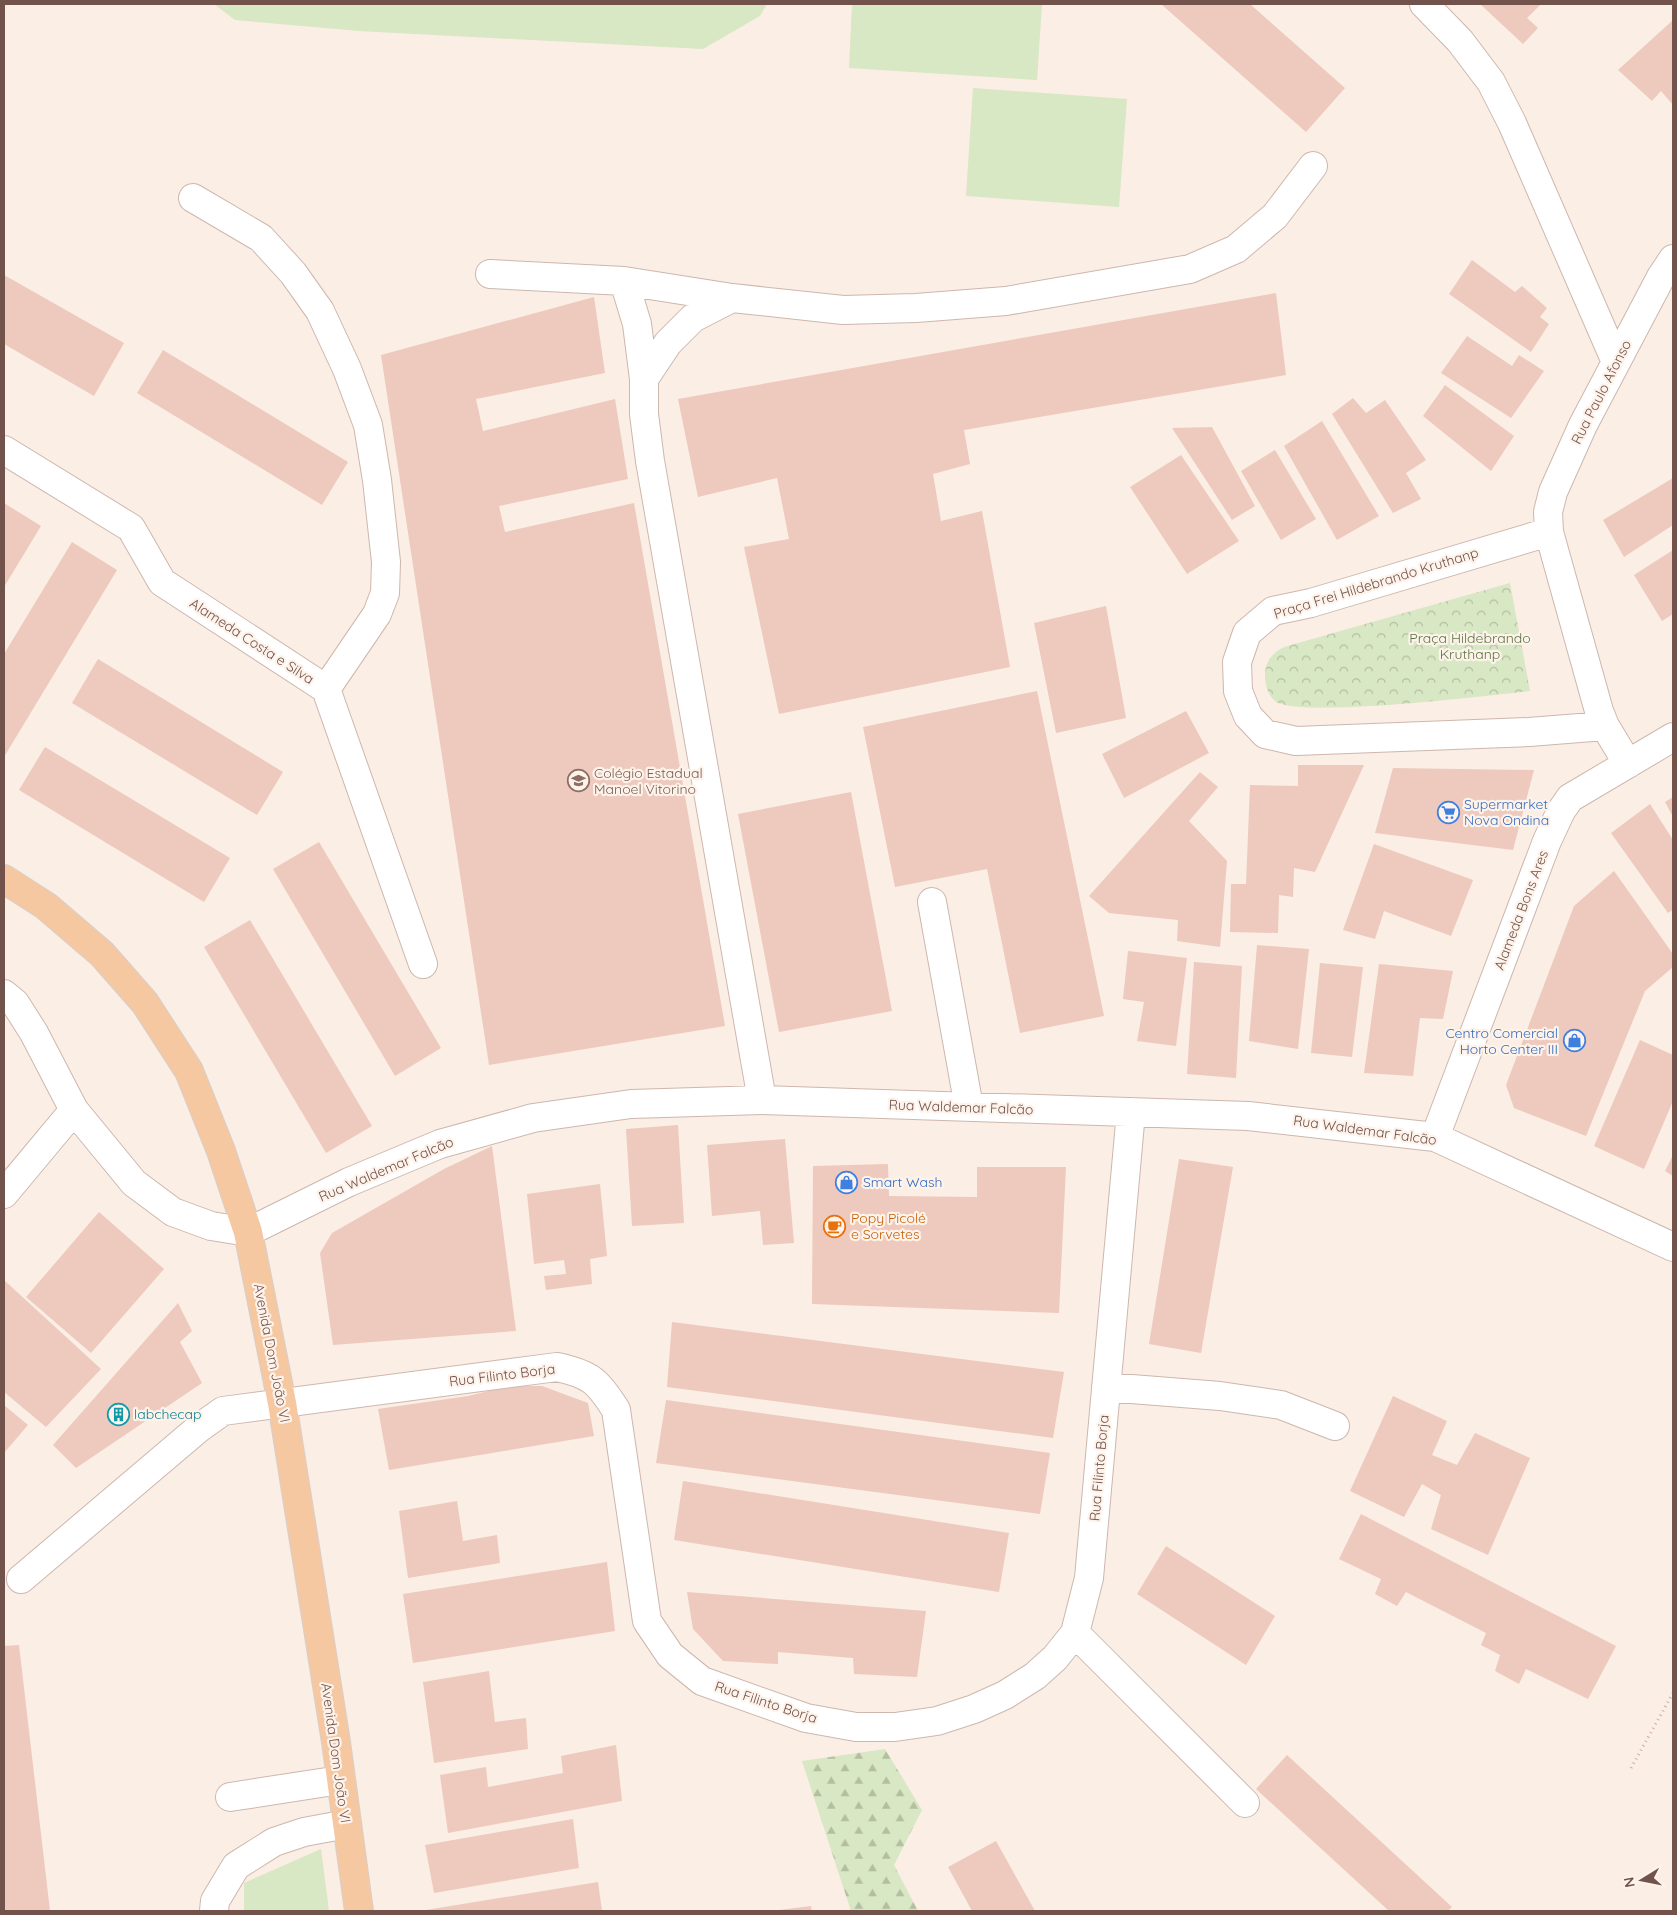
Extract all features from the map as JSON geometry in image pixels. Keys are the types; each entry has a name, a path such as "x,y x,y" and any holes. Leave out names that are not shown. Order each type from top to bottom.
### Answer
{"main road":[{"name":"Avenida Dom João VI","path":"4,879 46,906 102,954 145,1003 189,1071 221,1151 248,1232 282,1403 359,1911"}],"street":[{"path":"1424,4 1460,41 1492,82 1512,123 1616,362"},
{"path":"490,274 624,280 732,298 843,310 916,308 1006,301 1190,269 1236,249 1275,216 1313,166"},
{"path":"193,198 261,238 293,273 320,311 347,369 368,425 377,480 386,562 384,593 377,614 326,689"},
{"name":"Rua Paulo Afonso","path":"1549,532 1548,512 1553,492 1582,425 1673,259"},
{"path":"624,280 637,324 644,378 644,414 650,461 762,1100"},
{"path":"644,378 668,344 693,318 732,298"},
{"name":"Alameda Costa e Silva","path":"4,450 131,528 162,582 326,689 423,964"},
{"path":"1549,532 1599,710 1605,726 1628,764"},
{"name":"Praça Frei Hildebrando Kruthanp","path":"1549,532 1312,603 1273,611 1247,633 1237,662 1238,691 1248,716 1265,734 1296,741 1529,732 1605,726"},
{"name":"Alameda Bons Ares","path":"1435,1137 1547,841 1561,811 1570,798 1673,737"},
{"path":"932,902 969,1107"},
{"path":"4,994 15,1003 34,1032 74,1110 134,1183 173,1212 211,1226 248,1232"},
{"name":"Rua Waldemar Falcão","path":"248,1232 349,1182 440,1144 533,1118 631,1104 762,1100 1248,1116 1435,1137 1673,1246"},
{"path":"4,1194 74,1110"},
{"name":"Rua Filinto Borja","path":"21,1579 210,1418 223,1412 557,1367 578,1372 602,1387 616,1410 648,1621 670,1655 702,1680 806,1718 856,1727 895,1727 937,1721 974,1709 1035,1676 1055,1658 1075,1633 1089,1578 1131,1112"},
{"path":"1106,1388 1220,1396 1281,1405 1335,1426"},
{"path":"1075,1633 1245,1803"},
{"path":"230,1797 340,1780"},
{"path":"214,1911 215,1901 236,1866 274,1842 304,1832 347,1824"}],"path":[{"path":"1631,1768 1673,1693"}],"green space":[{"path":"214,4 767,4 760,16 703,49 359,31 235,20"},
{"path":"852,4 1042,4 1037,80 849,68"},
{"path":"973,88 1127,99 1119,207 966,196"},
{"name":"Praça Hildebrando Kruthanp","path":"1510,583 1530,691 1439,701 1318,708 1290,706 1275,701 1269,693 1265,679 1266,667 1272,656 1284,647"},
{"path":"885,1749 922,1810 894,1865 918,1911 851,1911 802,1761"},
{"path":"321,1849 329,1911 244,1911 244,1883"}],"building":[{"path":"1161,4 1250,4 1345,88 1306,132"},
{"path":"1480,4 1541,4 1527,18 1538,28 1523,44"},
{"path":"1673,20 1673,105 1661,91 1652,101 1618,70"},
{"path":"1472,260 1515,292 1522,286 1547,308 1540,317 1549,324 1531,352 1449,294"},
{"path":"4,275 124,343 94,396 4,344"},
{"path":"1276,293 1286,375 964,430 970,464 933,474 941,521 982,511 1010,667 779,714 744,547 789,539 777,478 698,497 678,399"},
{"path":"594,297 605,373 476,399 483,431 615,399 628,479 499,506 505,532 634,503 725,1026 489,1065 381,355"},
{"path":"1467,336 1512,366 1519,355 1544,371 1511,418 1441,373"},
{"path":"163,350 348,462 322,505 137,393"},
{"path":"1445,385 1514,436 1491,471 1423,416"},
{"path":"1353,398 1366,413 1385,400 1426,460 1406,473 1421,499 1393,513 1332,414"},
{"path":"1322,421 1379,516 1337,540 1284,446"},
{"path":"1212,427 1255,506 1232,520 1172,428"},
{"path":"1275,450 1316,519 1281,540 1241,471"},
{"path":"1181,455 1239,541 1187,574 1130,487"},
{"path":"1673,478 1673,525 1624,557 1603,520"},
{"path":"4,503 41,526 4,587"},
{"path":"72,542 117,570 4,757 4,654"},
{"path":"1673,550 1673,614 1662,621 1634,575"},
{"path":"1106,606 1126,718 1056,733 1034,623"},
{"path":"98,659 283,772 257,815 72,703"},
{"path":"1037,691 1104,1016 1020,1033 987,869 895,887 863,727"},
{"path":"1186,711 1209,753 1124,798 1102,754"},
{"path":"45,747 230,858 204,902 19,790"},
{"path":"1298,765 1364,765 1315,872 1294,868 1293,897 1279,895 1278,933 1230,932 1231,884 1246,884 1250,785 1298,786"},
{"path":"1393,768 1534,770 1513,850 1375,833"},
{"path":"1200,772 1218,787 1189,821 1227,861 1220,947 1177,941 1178,920 1109,913 1089,896"},
{"path":"851,792 892,1011 779,1032 738,814"},
{"path":"1673,797 1673,817 1665,802"},
{"path":"1650,804 1673,840 1673,910 1668,913 1611,833"},
{"path":"319,842 441,1048 395,1076 273,869"},
{"path":"1374,844 1473,880 1451,936 1384,911 1375,939 1343,930"},
{"path":"1614,871 1673,954 1673,967 1645,991 1586,1136 1514,1108 1506,1085 1574,906"},
{"path":"250,920 372,1126 326,1153 204,947"},
{"path":"1257,945 1309,949 1298,1049 1249,1041"},
{"path":"1128,951 1187,958 1176,1046 1137,1041 1144,1002 1123,999"},
{"path":"1194,962 1242,966 1236,1078 1187,1074"},
{"path":"1320,963 1363,967 1352,1057 1311,1053"},
{"path":"1379,964 1453,971 1443,1019 1420,1018 1413,1076 1364,1073"},
{"path":"1640,1040 1673,1055 1673,1101 1644,1169 1594,1146"},
{"path":"678,1125 684,1223 632,1226 626,1129"},
{"path":"785,1139 794,1243 763,1245 760,1211 712,1216 707,1145"},
{"path":"492,1146 516,1331 333,1345 320,1253 332,1233 444,1169"},
{"path":"1673,1155 1673,1176 1665,1171"},
{"path":"1179,1159 1233,1167 1201,1353 1149,1344"},
{"path":"888,1164 889,1196 977,1197 977,1167 1066,1167 1059,1313 812,1304 813,1166"},
{"path":"600,1184 607,1256 590,1259 592,1284 546,1290 544,1276 566,1274 564,1260 534,1264 527,1194"},
{"path":"99,1212 164,1269 91,1353 26,1297"},
{"path":"4,1280 101,1369 46,1427 4,1392"},
{"name":"labchecap","path":"178,1303 192,1331 180,1342 202,1383 76,1468 53,1445"},
{"path":"672,1322 1064,1372 1053,1438 667,1387"},
{"path":"509,1386 542,1386 588,1403 594,1436 389,1470 378,1409 468,1396"},
{"path":"1393,1396 1447,1421 1432,1455 1457,1465 1475,1433 1530,1458 1488,1555 1431,1529 1441,1495 1422,1484 1404,1517 1350,1491"},
{"path":"666,1400 1050,1453 1040,1514 656,1463"},
{"path":"4,1405 28,1425 4,1453"},
{"path":"683,1481 1009,1533 999,1592 674,1540"},
{"path":"457,1501 463,1541 497,1535 500,1563 408,1578 399,1511"},
{"path":"1361,1514 1616,1646 1588,1699 1526,1669 1519,1684 1495,1671 1500,1655 1481,1645 1486,1633 1406,1592 1397,1606 1375,1594 1381,1579 1339,1559"},
{"path":"1166,1546 1275,1616 1246,1665 1137,1594"},
{"path":"607,1562 615,1631 413,1663 403,1594"},
{"path":"687,1592 926,1611 917,1677 854,1674 853,1658 778,1652 778,1664 723,1661 693,1629"},
{"path":"19,1645 50,1911 4,1911 4,1646"},
{"path":"489,1671 495,1722 526,1718 528,1749 434,1763 423,1682"},
{"path":"616,1745 622,1801 448,1833 440,1775 486,1767 488,1787 563,1773 561,1756"},
{"path":"1287,1755 1452,1907 1448,1911 1389,1911 1256,1789"},
{"path":"573,1819 579,1868 434,1893 425,1845"},
{"path":"996,1841 1035,1911 972,1911 948,1867"},
{"path":"598,1882 602,1911 426,1911 426,1910"},
{"path":"811,1906 812,1911 779,1911 779,1910"}],"place":[{"name":"Colégio Estadual Manoel Vitorino","path":"578,781"},
{"name":"Supermarket Nova Ondina","path":"1448,812"},
{"name":"Centro Comercial Horto Center III","path":"1574,1041"},
{"name":"Smart Wash","path":"847,1182"},
{"name":"Popy Picolé e Sorvetes","path":"835,1226"},
{"name":"labchecap","path":"118,1414"}]}
